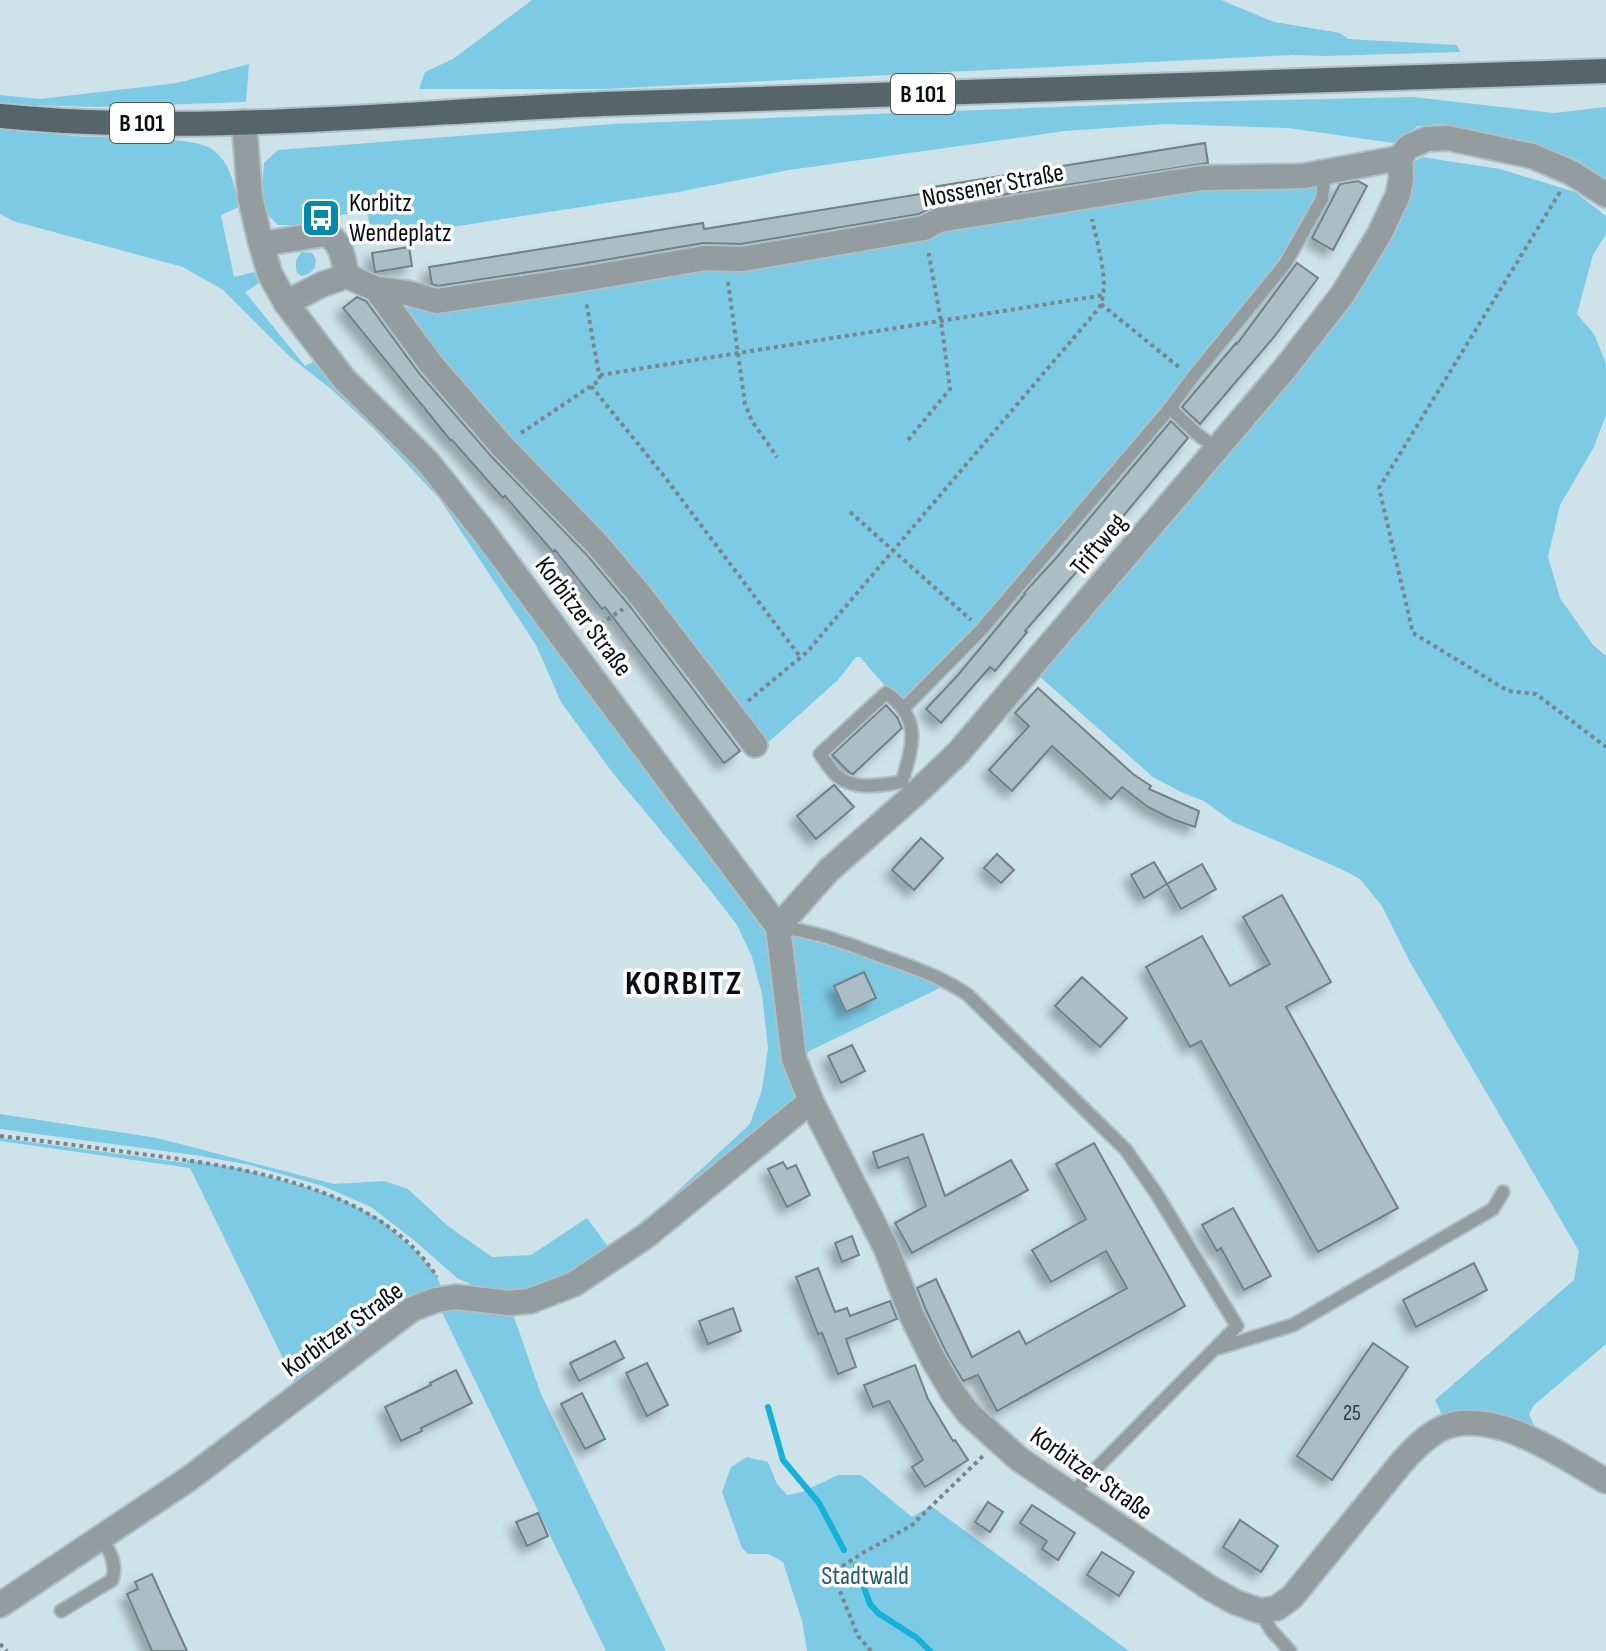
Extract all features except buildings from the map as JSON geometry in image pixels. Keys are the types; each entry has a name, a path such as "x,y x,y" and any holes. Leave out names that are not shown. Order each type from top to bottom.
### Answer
{"main road":[{"name":"B 101","path":"0,116 107,123 244,122 602,104 1606,71"}],"street":[{"name":"Korbitzer Straße","path":"244,122 250,197 270,274 286,303 344,379 427,461 483,531 778,927 794,1059 811,1101 886,1248 912,1316 953,1393 969,1414 998,1442 1070,1495 1210,1588 1260,1611"},
{"name":"Nossener Straße","path":"376,289 437,301 705,258 742,259 924,228 939,220 1202,178 1304,176 1400,158 1408,147 1427,139 1448,138 1532,156 1572,173 1606,195"},
{"name":"Triftweg","path":"778,927 908,788 958,753 1283,371 1343,294 1379,235 1398,195 1400,158"},
{"path":"261,244 325,234 339,244 347,276"},
{"path":"286,303 347,276 376,289 431,364 641,596 755,745"},
{"name":"Korbitzer Straße","path":"0,1605 190,1478 412,1309 436,1300 460,1297 509,1303 530,1301 574,1284 646,1236 811,1101"},
{"path":"1260,1611 1277,1608 1292,1597 1402,1462 1418,1446 1447,1426 1465,1423 1492,1425 1533,1440 1606,1481"}],"lane":[{"path":"904,708 982,629 1170,408 1285,264 1322,199 1325,171"},
{"path":"1170,408 1198,435 1217,448"},
{"path":"886,693 904,708 912,728 908,788 852,784 837,776 820,754 886,693"},
{"path":"778,927 807,930 927,972 968,995 1117,1142 1156,1193 1237,1326 1070,1495"},
{"path":"1216,1349 1293,1325 1493,1209 1503,1192"},
{"path":"61,1611 112,1580 114,1562 101,1537"},
{"path":"1260,1611 1271,1630 1290,1651"}],"path":[{"path":"1572,173 1379,488 1413,633 1508,691 1536,694 1606,747"},
{"path":"732,715 801,658 1101,304 1104,285 1088,197"},
{"path":"908,440 950,389 924,228"},
{"path":"724,259 745,404 752,421 777,457"},
{"path":"502,446 600,380 583,279"},
{"path":"600,375 1104,295"},
{"path":"1101,304 1192,378"},
{"path":"591,386 664,476 801,658"},
{"path":"850,512 982,629"},
{"path":"569,645 641,596"},
{"path":"0,1136 242,1169 331,1196 381,1220 415,1250 436,1274 446,1298"},
{"path":"871,1651 858,1636 835,1579 841,1567 912,1525 998,1442"},
{"path":"0,1644 7,1651"}],"green space":[{"path":"532,0 1221,0 1274,22 1340,33 1348,39 1457,45 1460,52 1291,55 605,89 419,89 425,72 453,59"},
{"path":"249,64 246,102 96,107 0,104 0,95 40,99 177,83"},
{"path":"1413,97 1554,113 1606,107 1606,181 1578,160 1533,144 1440,124 1418,126 1393,143 1288,128 1166,124 1065,131 789,170 678,192 374,239 366,210 294,225 278,225 268,215 262,192 264,163 278,150 613,124 1185,102"},
{"path":"0,129 184,141 200,144 217,153 230,174 239,207 221,215 234,277 254,272 259,283 245,292 305,366 319,359 417,462 778,926 950,983 795,1058 811,1101 646,1236 509,1303 541,1394 666,1651 606,1651 436,1300 301,1395 190,1168 0,1141 0,1138 187,1163 187,1160 242,1169 309,1188 343,1200 381,1220 415,1250 436,1274 446,1298 488,1292 457,1278 371,1207 323,1186 250,1165 194,1155 0,1129 0,1114 157,1138 334,1184 384,1181 408,1189 448,1226 492,1257 531,1255 587,1218 609,1248 668,1200 750,1124 762,1090 768,1048 762,994 752,957 737,925 612,772 561,702 536,645 439,498 373,428 289,356 223,290 183,267 13,221 0,214"},
{"path":"1422,157 1500,169 1575,192 1606,216 1606,234 1593,255 1577,314 1594,334 1606,364 1606,415 1594,447 1560,505 1548,557 1560,598 1593,645 1606,656 1606,1344 1534,1405 1529,1414 1544,1435 1447,1426 1435,1400 1574,1280 1579,1251 1410,962 1382,906 1360,879 1233,822 1204,801 1153,777 1030,668 1283,371 1415,161"},
{"path":"1325,171 1322,199 1298,243 982,629 904,708 860,657 856,657 838,680 761,749 376,289 437,301"},
{"path":"302,252 312,253 316,259 315,268 302,276 297,273 296,264"},
{"name":"Stadtwald","path":"747,1457 768,1462 777,1484 787,1495 802,1492 838,1475 861,1475 912,1517 931,1506 1129,1651 807,1651 802,1621 783,1562 768,1554 748,1554 742,1548 722,1492 731,1467"}],"waterway":[{"path":"768,1407 783,1460 819,1503 844,1550"},
{"path":"856,1565 870,1604 930,1651"}],"place":[{"name":"Korbitz Wendeplatz","path":"321,218"}],"district":[{"name":"KORBITZ","path":"684,983"}]}
